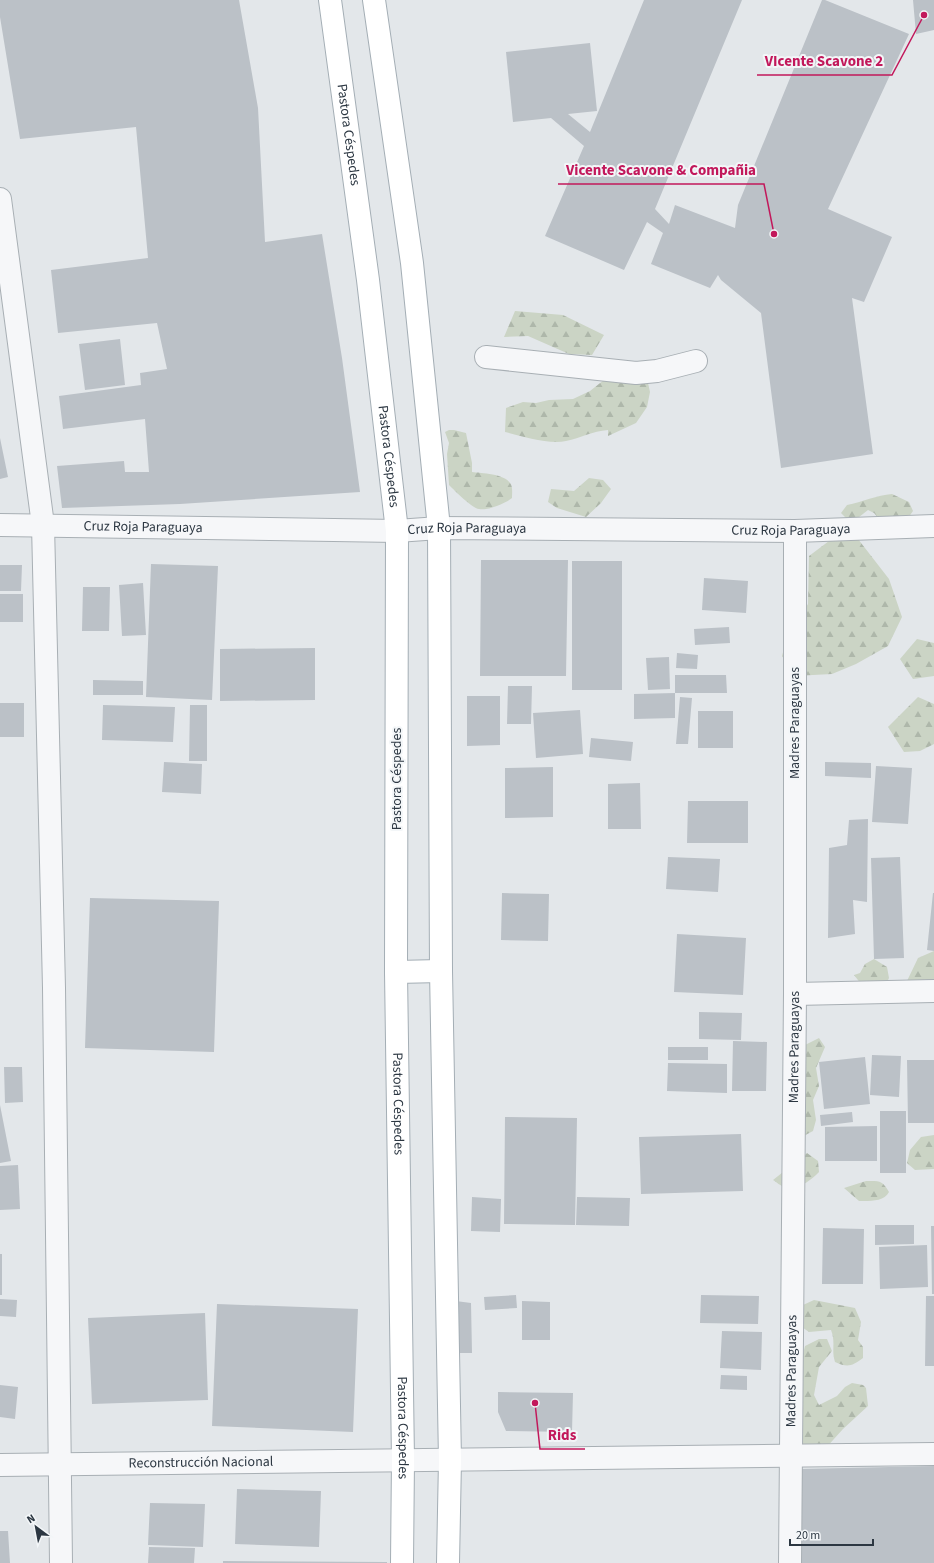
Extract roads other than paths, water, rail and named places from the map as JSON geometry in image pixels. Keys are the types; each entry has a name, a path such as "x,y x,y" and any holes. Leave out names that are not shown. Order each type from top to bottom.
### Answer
{"main road":[{"name":"Pastora Céspedes","path":"330,0 368,280 397,530 396,972 403,1460 402,1563"},
{"path":"374,0 413,269 439,528 441,971 450,1460 448,1563"},
{"path":"396,972 441,971"}],"street":[{"path":"0,199 43,525 54,988 61,1563"},
{"path":"486,357 636,373 657,372 696,361"},
{"name":"Cruz Roja Paraguaya","path":"0,525 397,530 439,528 795,531 934,526"},
{"name":"Madres Paraguayas","path":"790,1563 795,994 795,531"},
{"path":"795,994 934,991"},
{"name":"Reconstrucción Nacional","path":"0,1465 934,1454"}],"place":[{"name":"VIcente Scavone 2","path":"924,15"},
{"name":"Vicente Scavone & Compañia","path":"774,234"},
{"name":"Rids","path":"535,1403"}]}
